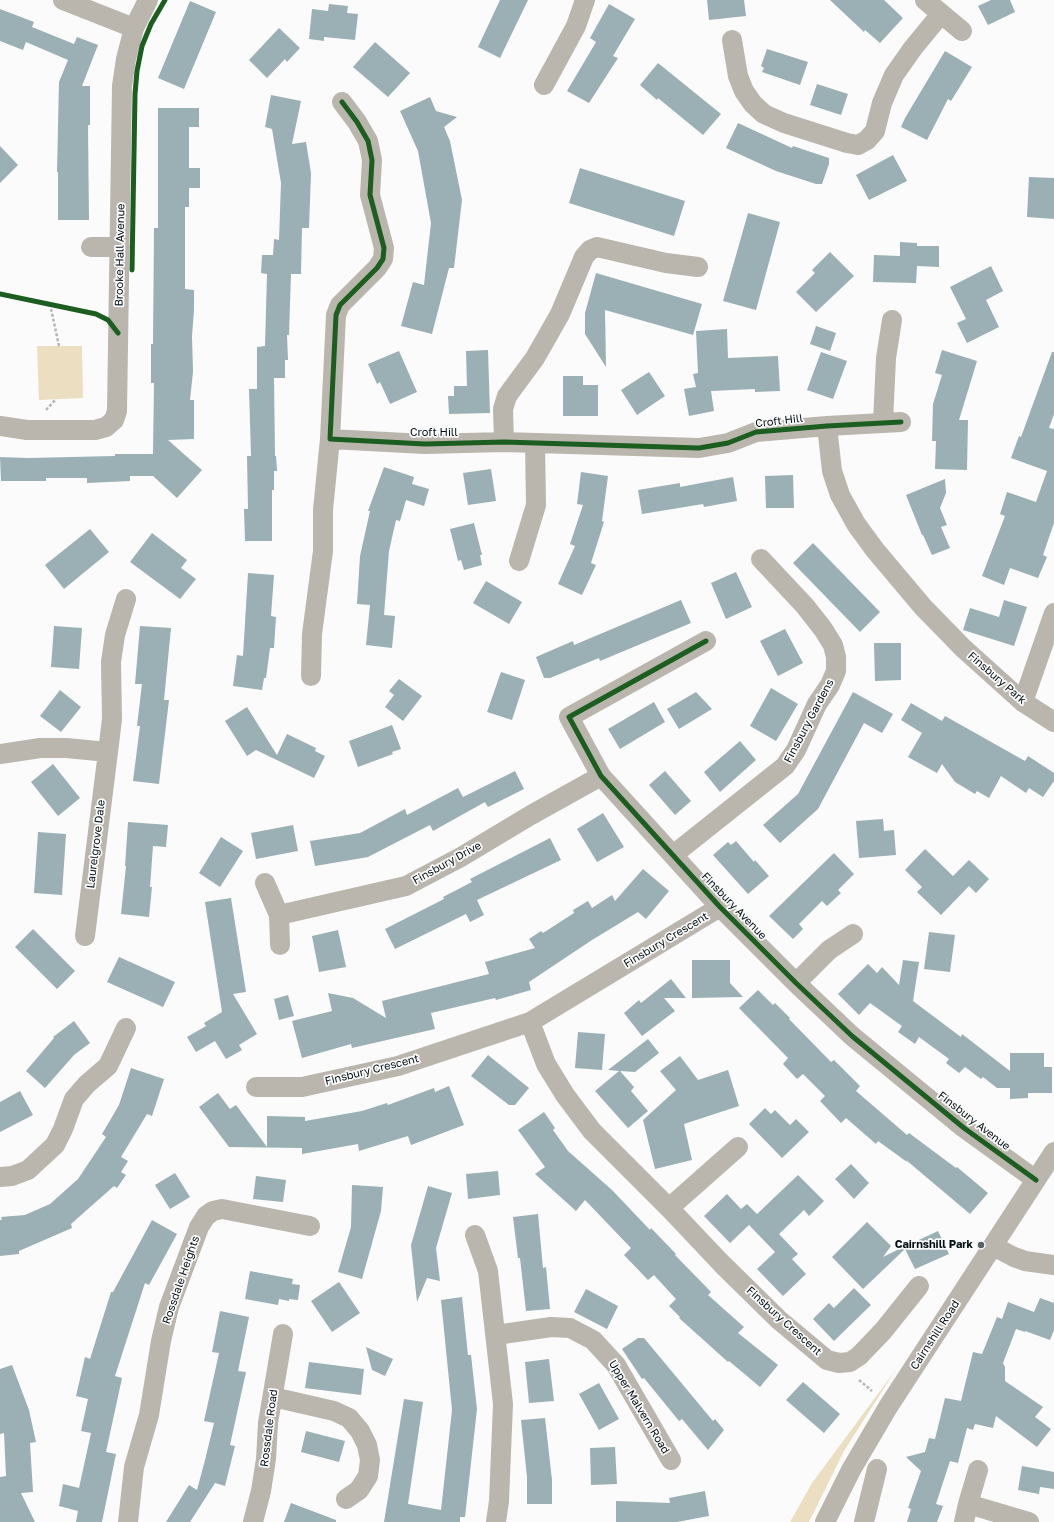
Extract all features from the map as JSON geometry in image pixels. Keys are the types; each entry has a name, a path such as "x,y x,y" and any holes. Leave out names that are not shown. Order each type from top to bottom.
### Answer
{"street":[{"path":"63,0 134,28"},
{"name":"Brooke Hall Avenue","path":"0,426 27,430 95,430 106,427 114,420 117,411 122,86 126,59 134,28 148,0"},
{"path":"544,84 576,26 585,0"},
{"path":"925,0 962,31"},
{"path":"732,40 738,76 744,91 753,104 764,114 784,123 847,143 858,145 868,140 874,131 882,103 894,75 913,48 941,14"},
{"path":"311,676 312,634 323,551 323,510 330,439 336,315 340,305 377,268 383,259 384,248 370,195 372,160 368,141 357,122 342,102"},
{"path":"92,247 120,247"},
{"path":"504,442 503,409 507,396 535,358 560,314 584,257 590,250 597,247 666,263 698,267"},
{"name":"Croft Hill","path":"330,439 425,444 504,442 700,448 728,443 756,432 892,422 886,358 892,320"},
{"name":"Finsbury Park","path":"827,426 832,471 840,495 856,524 875,550 944,629 1023,702 1054,722"},
{"path":"519,561 536,504 535,443"},
{"name":"Finsbury Gardens","path":"672,855 785,766 796,750 817,704 830,685 836,671 836,657 833,645 823,628 806,606 761,560"},
{"name":"Laurelgrove Dale","path":"85,936 112,719 111,662 115,635 126,599"},
{"path":"1023,702 1054,613"},
{"name":"Finsbury Avenue","path":"706,641 569,717 602,776 720,907 796,983 852,1036 964,1128 1036,1180"},
{"path":"0,754 40,748 66,748 108,752"},
{"name":"Finsbury Drive","path":"279,915 406,886 461,857 602,776"},
{"path":"265,883 279,915 280,944"},
{"name":"Finsbury Crescent","path":"256,1087 302,1087 398,1066 530,1022 720,907"},
{"path":"796,983 829,950 853,934"},
{"name":"Finsbury Crescent","path":"530,1022 546,1064 565,1095 592,1131 779,1320 827,1360 839,1364 850,1362 859,1356 883,1331 919,1286"},
{"path":"0,1177 12,1176 28,1170 55,1145 63,1129 74,1099 87,1084 108,1066 126,1028"},
{"path":"669,1208 738,1147"},
{"name":"Cairnshill Road","path":"825,1522 851,1470 874,1430 1054,1152"},
{"name":"Rossdale Heights","path":"128,1522 134,1467 149,1415 160,1341 169,1307 200,1227 206,1216 213,1211 222,1209 310,1226"},
{"path":"475,1235 488,1271 503,1404 499,1501 496,1522"},
{"path":"993,1246 1025,1261 1054,1265"},
{"name":"Upper Malvern Road","path":"496,1335 545,1328 570,1328 593,1340 616,1365 671,1460"},
{"name":"Rossdale Road","path":"253,1522 261,1491 266,1459 268,1423 283,1334"},
{"path":"273,1397 334,1411 349,1418 360,1431 367,1445 370,1460 368,1476 359,1490 346,1499"},
{"path":"864,1522 877,1469"},
{"path":"978,1470 966,1513 1029,1522"}],"path":[{"path":"43,303 58,306"},
{"path":"50,304 59,346"}],"shaded area":[{"path":"37,346 82,346 83,398 39,400"},
{"path":"920,1337 895,1371 844,1451 809,1522 790,1522 812,1483"}],"building":[{"path":"500,0 528,0 500,58 478,47"},
{"path":"707,0 744,0 746,16 709,20"},
{"path":"830,0 884,0 903,18 880,43 865,30 864,32"},
{"path":"991,0 1010,0 1015,12 988,25 978,6"},
{"path":"190,1 216,12 184,89 158,78"},
{"path":"329,4 348,6 347,13 358,14 355,40 324,37 324,41 309,39 312,9 328,11"},
{"path":"609,4 635,19 613,56 618,58 589,103 567,91 596,42 590,38"},
{"path":"0,9 34,22 32,27 74,44 77,37 98,45 82,86 90,86 90,125 88,125 89,220 58,220 57,172 59,82 68,60 26,42 23,50 0,41"},
{"path":"279,28 300,48 287,62 285,59 267,78 249,60"},
{"path":"375,42 410,73 388,97 353,67"},
{"path":"767,49 808,62 800,85 762,72 764,68 761,66"},
{"path":"945,51 972,67 951,101 948,99 927,140 901,127"},
{"path":"658,63 721,114 703,135 640,85"},
{"path":"817,84 848,94 841,115 810,105"},
{"path":"271,95 301,101 292,144 306,142 311,173 309,228 302,228 301,274 291,274 289,335 287,335 288,360 285,360 285,378 274,378 275,456 277,471 274,471 274,490 272,490 272,541 245,541 244,509 248,509 247,456 251,456 249,389 257,389 257,347 265,346 267,274 261,273 262,255 273,255 274,239 279,240 281,183 272,129 265,127"},
{"path":"430,97 436,111 457,117 444,127 450,141 462,200 454,268 449,268 432,334 401,326 413,282 424,285 431,223 418,151 400,111"},
{"path":"158,108 199,108 199,127 189,127 189,168 200,168 200,188 189,188 189,207 185,207 185,289 194,290 192,336 193,372 190,400 194,400 194,439 168,440 202,470 177,498 153,476 130,476 130,481 87,483 87,478 46,478 46,481 1,481 0,457 28,458 115,456 115,454 153,454 154,383 151,383 151,344 153,344 154,228 158,228"},
{"path":"738,123 792,148 793,146 829,158 829,164 822,184 816,184 776,171 726,148"},
{"path":"0,146 18,165 0,183"},
{"path":"893,155 907,181 869,200 856,175"},
{"path":"580,168 685,201 674,236 569,203"},
{"path":"1029,177 1054,178 1054,219 1027,217"},
{"path":"748,213 780,222 756,310 723,301"},
{"path":"900,242 917,243 917,246 939,246 939,267 917,266 916,283 873,282 874,255 900,256"},
{"path":"830,252 854,276 816,312 796,292 815,273 812,270"},
{"path":"991,266 1003,291 986,300 999,327 967,343 957,323 966,319 950,287"},
{"path":"596,273 702,304 693,335 605,310 606,367 585,334 585,313"},
{"path":"816,326 836,333 830,351 810,344"},
{"path":"727,329 728,358 778,356 780,391 755,392 755,389 711,391 714,411 689,416 684,389 696,387 693,374 698,373 696,331"},
{"path":"488,350 490,413 449,414 448,396 454,396 454,386 467,386 466,351"},
{"path":"942,350 977,361 959,420 968,420 967,470 935,469 936,441 932,441 933,404 942,375 935,373"},
{"path":"399,351 417,392 390,404 380,382 377,384 368,364"},
{"path":"821,352 847,361 833,399 807,390"},
{"path":"1052,352 1054,352 1054,414 1049,428 1054,429 1054,523 1043,555 1047,557 1038,578 1010,568 1004,585 982,576 1005,516 1000,514 1007,492 1036,502 1047,471 1011,458 1019,436 1021,437"},
{"path":"649,372 665,396 637,415 621,390"},
{"path":"563,376 583,376 583,385 598,385 598,416 563,416"},
{"path":"384,467 414,477 412,484 429,489 424,506 406,500 400,521 396,520 389,551 384,615 395,616 392,648 366,645 370,605 357,604 360,556 370,511 368,511"},
{"path":"491,469 496,501 468,505 463,473"},
{"path":"581,472 608,476 602,521 604,522 591,563 596,565 582,595 558,584 575,546 570,544 583,505 577,504"},
{"path":"793,475 794,508 766,508 765,476"},
{"path":"733,477 737,501 704,507 703,504 642,514 638,490 680,483 680,487"},
{"path":"945,479 946,493 940,508 947,525 941,527 950,548 932,555 922,535 906,495"},
{"path":"474,523 482,555 480,555 482,565 464,570 461,560 458,561 450,529"},
{"path":"90,529 109,552 64,589 45,565"},
{"path":"152,533 187,560 181,568 196,579 180,599 130,562"},
{"path":"813,543 880,612 860,632 793,563"},
{"path":"736,572 752,607 726,619 711,583"},
{"path":"248,573 274,575 271,616 276,617 274,648 270,648 266,678 264,678 262,690 233,686 237,655 243,656"},
{"path":"486,581 522,602 509,624 473,603"},
{"path":"681,600 691,623 600,661 599,658 550,678 544,678 536,657 573,641 574,645"},
{"path":"1004,600 1027,607 1014,646 963,630 970,608 999,617"},
{"path":"54,626 82,628 79,669 51,667"},
{"path":"140,626 171,628 164,700 169,700 159,784 133,781 140,726 137,726 142,684 135,684"},
{"path":"785,629 803,663 778,676 760,641"},
{"path":"874,643 901,643 901,680 875,681"},
{"path":"501,672 525,680 512,720 487,712"},
{"path":"399,679 422,696 403,721 385,707 394,695 389,691"},
{"path":"771,688 798,704 776,741 750,726"},
{"path":"60,690 81,707 61,732 40,716"},
{"path":"696,692 712,709 679,729 667,709"},
{"path":"853,692 893,714 882,733 864,723 818,809 780,843 763,825 798,794"},
{"path":"654,702 665,722 620,749 608,729"},
{"path":"911,703 942,721 945,716 1025,761 1028,756 1054,773 1054,781 1043,797 1029,788 1026,793 1001,776 989,798 977,791 975,794 955,782 942,764 937,773 908,757 922,733 901,720"},
{"path":"247,707 277,755 287,734 316,748 315,751 325,756 314,778 256,750 247,756 225,721"},
{"path":"392,725 401,749 392,752 393,754 358,767 349,741"},
{"path":"740,741 756,760 720,792 704,772"},
{"path":"53,764 80,798 58,816 31,782"},
{"path":"515,771 524,789 488,807 485,802 433,831 430,825 368,857 315,866 310,841 360,833 405,809 407,815 458,788 463,797"},
{"path":"665,771 691,801 675,815 649,785"},
{"path":"603,813 624,847 597,862 577,829"},
{"path":"883,819 884,831 894,830 896,855 859,858 856,821"},
{"path":"128,822 168,825 166,847 153,846 150,887 152,887 149,917 121,914 126,866"},
{"path":"293,825 298,851 256,859 251,833"},
{"path":"38,832 66,834 62,895 34,893"},
{"path":"221,837 243,851 220,887 199,873"},
{"path":"550,838 561,860 477,900 484,915 470,922 466,914 395,949 385,929 444,899 443,897 472,882 470,879"},
{"path":"736,841 754,862 755,860 769,876 748,894 713,855 728,842 731,845"},
{"path":"925,849 953,876 969,860 989,879 976,893 969,886 941,915 917,892 922,887 905,870"},
{"path":"834,853 854,874 838,890 841,893 827,906 822,901 799,924 803,929 793,939 769,916"},
{"path":"643,869 669,891 646,919 638,912 592,940 529,982 531,990 496,1000 495,998 431,1013 435,1029 352,1048 351,1044 302,1058 292,1021 332,1011 328,993 353,998 386,1018 382,1001 489,974 485,962 535,948 529,939 541,931 543,933 574,913 573,910 588,901 592,908 612,895 615,901"},
{"path":"231,898 246,992 233,994 257,1034 239,1045 242,1050 226,1059 215,1041 196,1052 187,1037 206,1026 204,1023 222,1012 205,902"},
{"path":"33,929 75,971 57,989 15,947"},
{"path":"338,930 346,967 319,972 312,936"},
{"path":"929,932 955,935 950,972 924,969"},
{"path":"119,957 175,982 163,1007 107,982"},
{"path":"692,960 730,960 730,983 743,997 692,998"},
{"path":"903,960 919,962 913,1001 961,1037 962,1034 1010,1071 1010,1053 1044,1053 1044,1067 1052,1067 1052,1093 1028,1093 1028,1098 1010,1099 1010,1088 997,1088 983,1077 981,1079 965,1067 959,1073 946,1063 949,1059 919,1037 915,1044 898,1032 902,1026 870,1003 859,1015 838,994 868,964 877,973 882,967 899,985"},
{"path":"671,979 686,998 664,998 675,1011 642,1036 624,1013 639,1000 641,1003"},
{"path":"758,990 773,1005 775,1003 831,1062 834,1060 860,1086 856,1091 907,1135 909,1133 956,1168 957,1167 988,1193 970,1214 906,1160 907,1162 878,1141 876,1144 846,1118 841,1123 820,1101 825,1096 803,1074 797,1079 783,1064 788,1058 739,1008"},
{"path":"288,995 294,1016 279,1020 274,999"},
{"path":"74,1021 90,1043 74,1055 45,1088 26,1071 54,1038 53,1037"},
{"path":"578,1032 605,1034 602,1070 575,1068"},
{"path":"648,1039 659,1053 635,1072 620,1071 634,1087 631,1091 648,1111 628,1128 595,1091 619,1071 608,1070"},
{"path":"488,1055 529,1088 515,1105 509,1105 471,1076"},
{"path":"680,1056 698,1080 728,1070 739,1106 684,1124 692,1160 655,1169 643,1120 676,1090 660,1071"},
{"path":"131,1068 164,1079 152,1116 147,1114 121,1157 128,1161 121,1172 126,1175 117,1188 114,1186 71,1224 72,1228 19,1251 19,1254 0,1256 1,1217 25,1215 50,1204 78,1179 106,1137 102,1134 119,1105"},
{"path":"449,1086 464,1125 411,1145 408,1136 359,1151 358,1144 302,1154 302,1148 229,1147 199,1107 218,1093 230,1109 236,1105 267,1147 267,1116 305,1117 305,1121 362,1111 387,1103 388,1105 434,1088 435,1092"},
{"path":"20,1091 33,1115 0,1132 0,1102"},
{"path":"765,1108 771,1114 775,1110 790,1125 796,1119 809,1132 782,1158 749,1124"},
{"path":"544,1112 555,1128 553,1130 568,1151 612,1190 650,1230 651,1228 676,1254 675,1255 711,1292 708,1295 744,1327 738,1333 778,1365 760,1387 729,1361 728,1362 679,1318 680,1317 669,1306 676,1299 654,1275 648,1280 624,1255 631,1248 585,1200 576,1211 535,1174 545,1167 518,1130"},
{"path":"851,1164 869,1183 854,1199 835,1179"},
{"path":"498,1171 500,1195 468,1199 466,1174"},
{"path":"175,1173 190,1197 170,1209 155,1185"},
{"path":"798,1175 824,1201 809,1216 804,1210 779,1234 798,1254 792,1259 806,1274 783,1296 757,1269 775,1252 749,1225 730,1243 704,1216 727,1194 741,1209 747,1204 757,1214"},
{"path":"256,1176 286,1180 283,1202 253,1199"},
{"path":"352,1185 383,1187 381,1211 362,1279 338,1272 351,1227"},
{"path":"428,1186 452,1193 436,1248 440,1281 427,1278 417,1302 411,1245"},
{"path":"538,1214 543,1268 546,1267 550,1309 526,1311 520,1258 518,1258 513,1217"},
{"path":"152,1220 177,1234 149,1285 145,1283 115,1376 122,1378 106,1452 116,1454 102,1522 76,1522 78,1511 59,1506 63,1484 79,1488 91,1433 81,1431 88,1399 76,1396 85,1357 90,1359 111,1292 113,1292"},
{"path":"867,1222 891,1246 883,1257 903,1247 905,1249 863,1289 832,1257"},
{"path":"938,1231 949,1254 915,1269 904,1247"},
{"path":"250,1271 293,1279 292,1284 300,1285 298,1300 289,1299 289,1301 279,1299 278,1305 245,1299"},
{"path":"339,1282 360,1313 332,1332 311,1301"},
{"path":"854,1288 871,1305 834,1341 813,1319 829,1303 834,1308"},
{"path":"586,1289 618,1306 607,1329 574,1312"},
{"path":"462,1297 468,1355 471,1355 477,1409 465,1517 460,1517 460,1522 384,1522 404,1399 423,1402 408,1504 441,1510 452,1410 441,1300"},
{"path":"1040,1298 1054,1303 1054,1330 1050,1340 1016,1329 1003,1363 1005,1367 1005,1381 1043,1407 1035,1417 1051,1429 1037,1447 996,1416 993,1428 975,1424 973,1430 967,1428 958,1463 950,1461 936,1504 943,1506 937,1522 907,1522 911,1509 908,1508 921,1471 906,1457 925,1452 929,1438 935,1439 945,1398 961,1401 973,1352 982,1354 997,1317 1002,1319 1008,1302 1034,1312"},
{"path":"220,1311 249,1317 238,1371 246,1372 230,1445 235,1446 225,1486 215,1483 190,1522 166,1522 189,1485 197,1490 205,1460 214,1423 204,1421 219,1353 212,1352"},
{"path":"638,1338 644,1338 713,1421 715,1419 724,1430 708,1450 682,1419 679,1421 644,1378 642,1379 622,1349"},
{"path":"366,1347 393,1359 385,1376 372,1370"},
{"path":"549,1359 554,1401 529,1403 525,1362"},
{"path":"309,1362 364,1369 361,1395 305,1388"},
{"path":"12,1365 29,1410 36,1442 30,1443 33,1492 21,1493 35,1522 0,1522 0,1477 6,1476 4,1433 0,1434 0,1369"},
{"path":"803,1382 840,1414 824,1433 786,1400"},
{"path":"599,1383 619,1419 599,1430 579,1394"},
{"path":"545,1418 552,1480 552,1504 527,1504 527,1477 521,1420"},
{"path":"306,1431 345,1441 339,1462 301,1452"},
{"path":"615,1447 617,1484 591,1485 590,1448"},
{"path":"1022,1466 1054,1472 1054,1489 1040,1487 1039,1494 1018,1490"},
{"path":"705,1491 709,1516 677,1522 616,1522 616,1501 670,1503 669,1498"},
{"path":"291,1503 336,1520 336,1522 284,1522"}],"cycle path":[{"path":"132,270 135,94 137,71 142,46 151,24 165,0"},
{"path":"342,102 357,122 368,141 372,160 370,195 384,248 383,259 377,268 340,305 336,315 330,439 425,444 504,442 699,448 728,443 756,432 901,422"},
{"path":"0,294 96,314 108,320 118,333"},
{"path":"706,641 569,717 601,776 720,907 796,983 852,1036 964,1128 1036,1180"}],"place":[{"name":"Cairnshill Park","path":"981,1245"}]}
